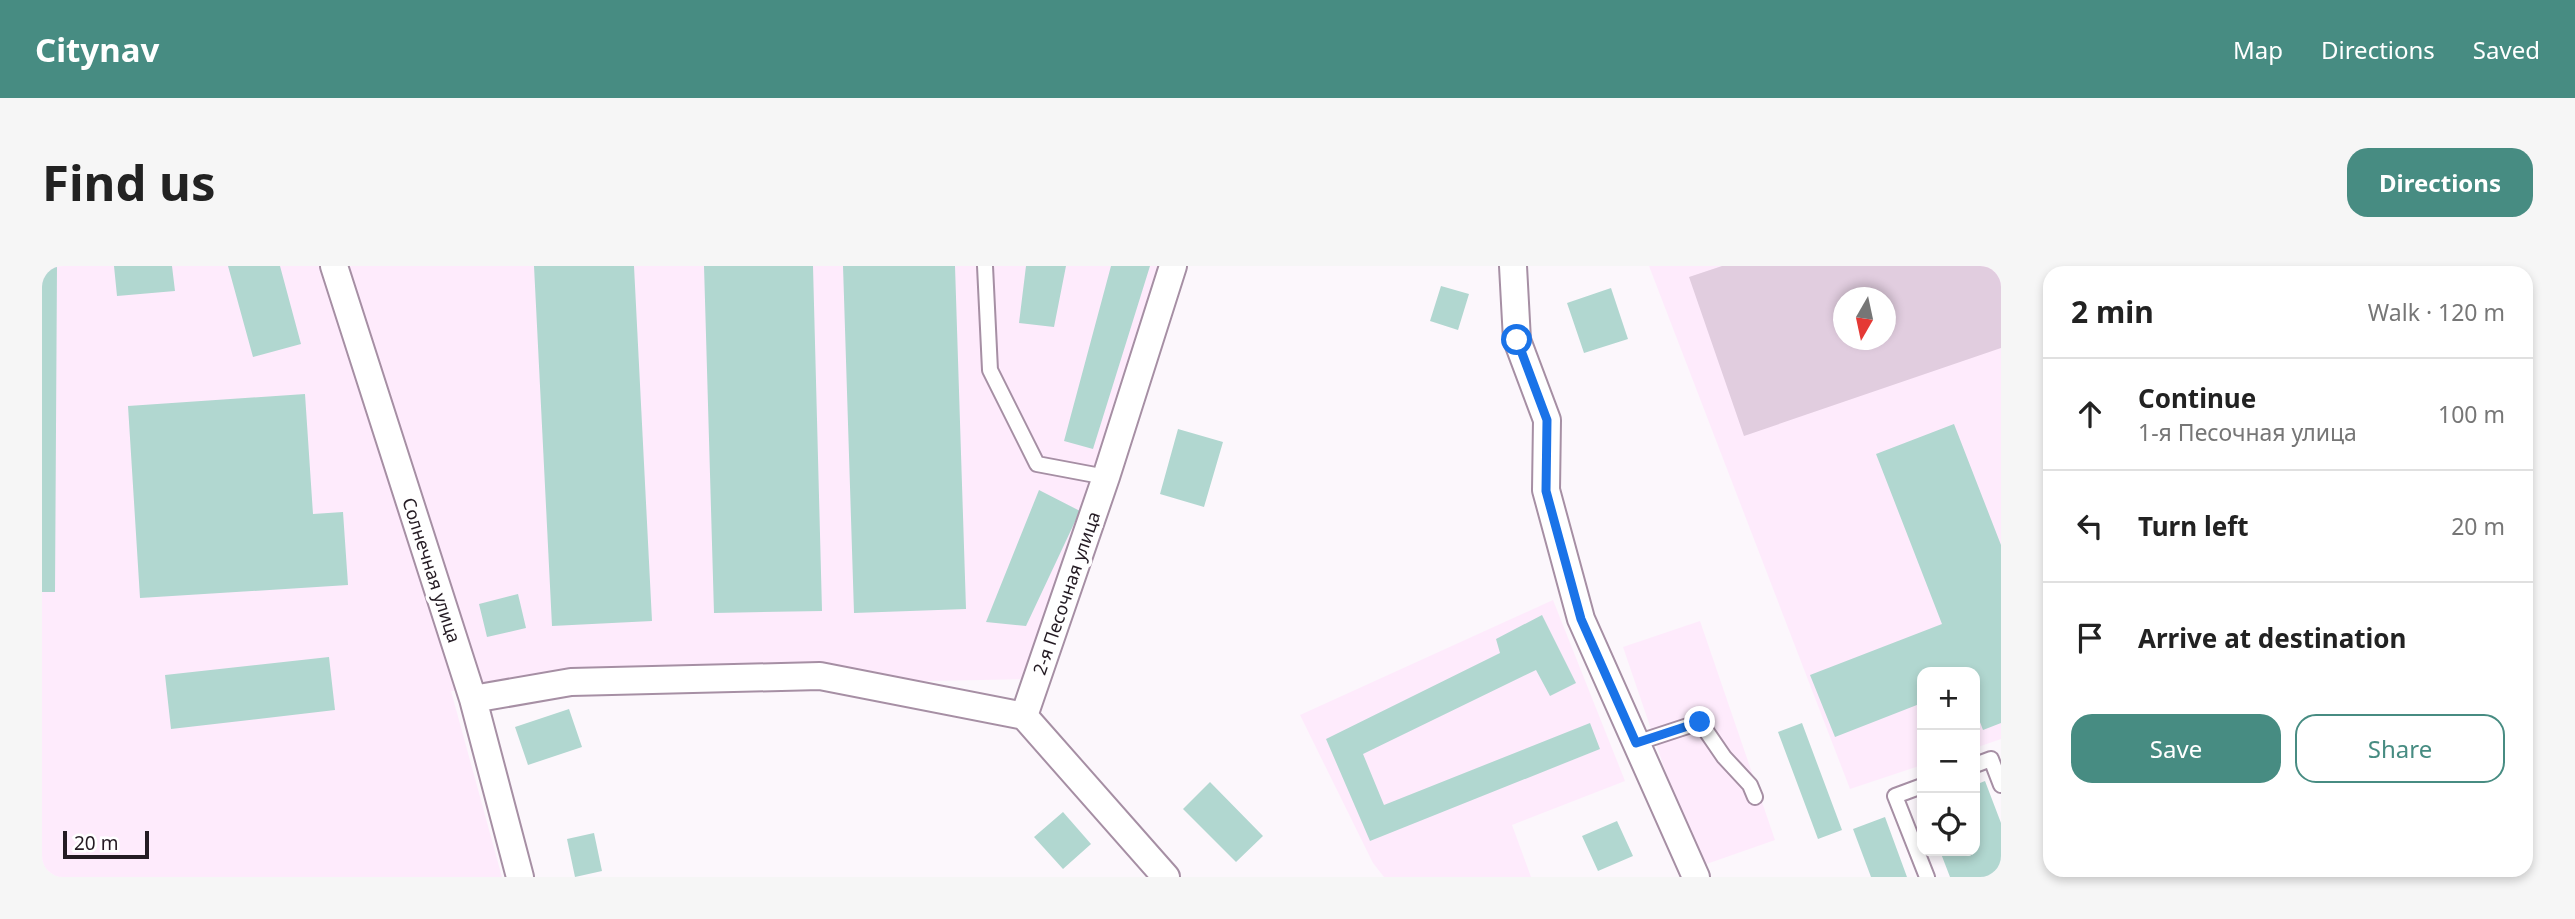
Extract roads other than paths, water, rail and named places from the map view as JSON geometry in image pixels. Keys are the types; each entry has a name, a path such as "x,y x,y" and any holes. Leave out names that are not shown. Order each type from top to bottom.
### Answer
{"street":[{"name":"Солнечная улица","path":"334,266 473,699 520,877"},
{"name":"2-я Песочная улица","path":"1024,716 1173,266"},
{"path":"1513,266 1517,340 1547,420 1546,491 1581,619 1696,877"},
{"path":"473,699 571,682 820,676 1024,716 1166,877"}],"lane":[{"path":"985,266 990,370 1037,464 1105,477"},
{"path":"1636,743 1700,722 1724,757 1751,785 1755,797"},
{"path":"1980,763 1991,759 2001,785"},
{"path":"1917,788 1895,796 1927,877"}]}
